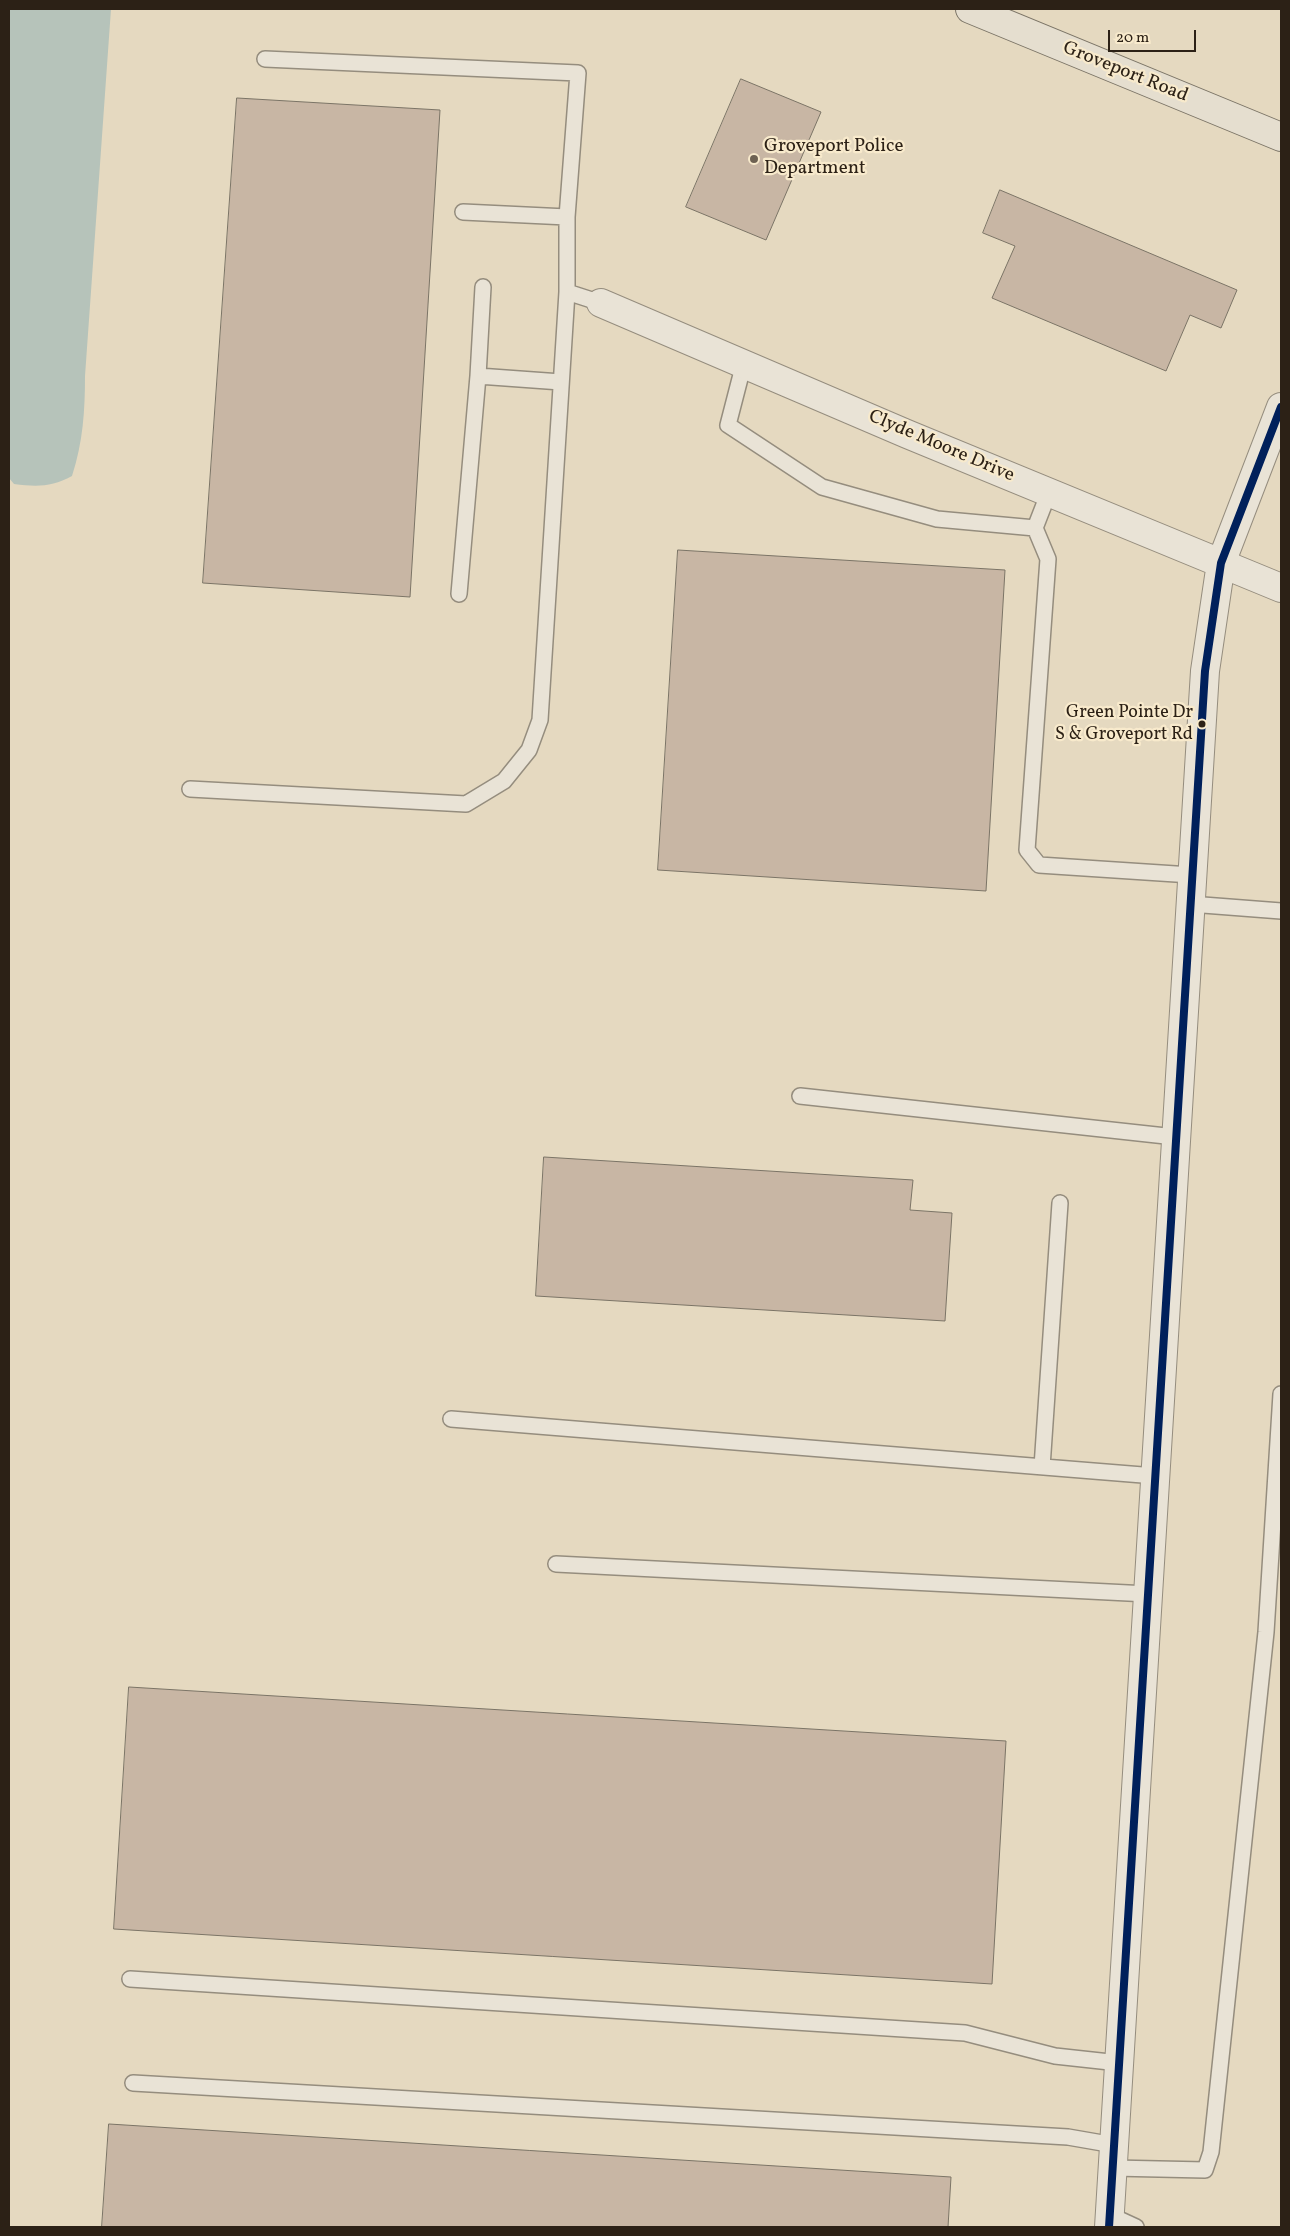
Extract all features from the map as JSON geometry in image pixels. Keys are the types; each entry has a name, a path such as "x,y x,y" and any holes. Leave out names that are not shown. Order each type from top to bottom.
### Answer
{"main road":[{"name":"Groveport Road","path":"970,9 1281,137"}],"street":[{"name":"Clyde Moore Drive","path":"601,303 1281,588"},
{"path":"1109,2221 1205,671 1221,563 1281,407"}],"lane":[{"path":"190,789 466,804 504,781 529,750 540,720 567,292 567,217 578,74 265,59"},
{"path":"463,212 567,217"},
{"path":"459,594 478,376 483,288"},
{"path":"567,292 601,303"},
{"path":"744,363 728,425 822,487 937,519 1035,528"},
{"path":"478,376 561,382"},
{"path":"1049,492 1035,528 1048,559 1027,850 1039,865 1191,875"},
{"path":"1190,904 1281,911"},
{"path":"800,1096 1175,1137"},
{"path":"1042,1467 1060,1203"},
{"path":"133,2083 1058,2136 1113,2156 1205,2170 1211,2152 1266,1632 1281,1394"},
{"path":"451,1419 1155,1476"},
{"path":"556,1564 1148,1594"},
{"path":"130,1979 965,2033 1055,2056 1119,2063"},
{"path":"1109,2221 1136,2227"}],"shaded area":[{"path":"9,9 111,9 81,439 72,476 58,482 30,486 14,484 9,478"}],"building":[{"name":"Groveport Police Department","path":"741,79 821,112 766,240 686,207"},
{"path":"237,98 440,110 410,597 203,583"},
{"path":"1000,190 1237,290 1221,328 1190,315 1166,371 992,298 1015,246 983,233"},
{"path":"678,550 1005,570 986,891 658,870"},
{"path":"544,1157 913,1180 910,1210 952,1213 945,1321 536,1296"},
{"path":"129,1687 1006,1741 992,1984 114,1929"},
{"path":"109,2124 951,2177 948,2227 102,2227"}],"transit line":[{"path":"1109,2227 1205,671 1221,563 1281,407"}],"place":[{"name":"Groveport Police Department","path":"754,159"},
{"name":"Green Pointe Dr S & Groveport Rd","path":"1202,724"}]}
